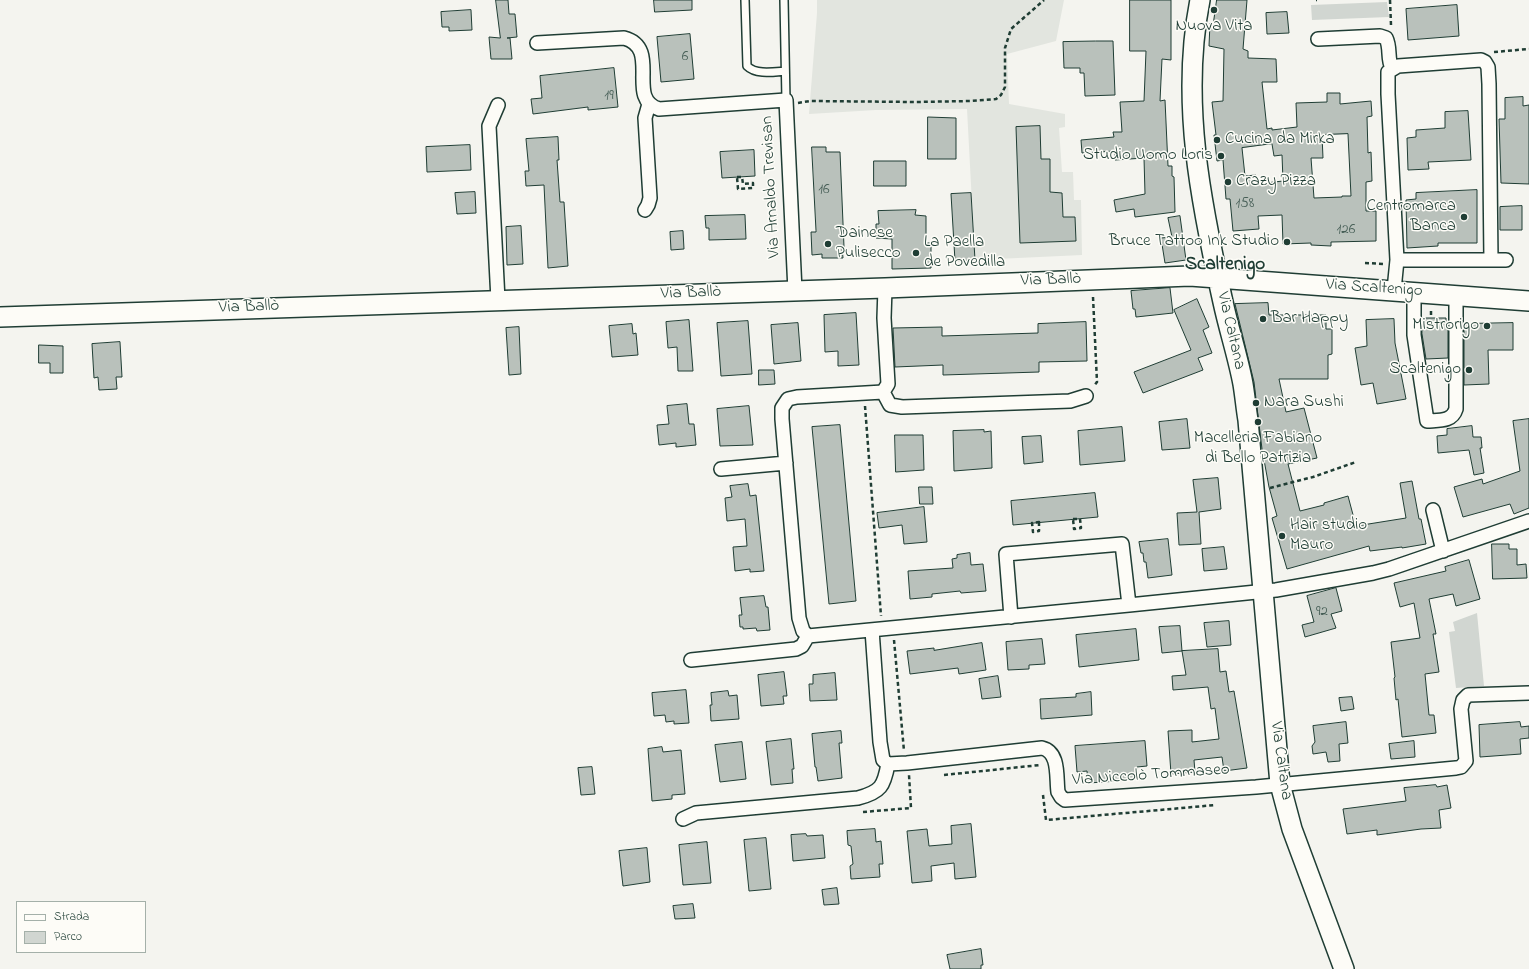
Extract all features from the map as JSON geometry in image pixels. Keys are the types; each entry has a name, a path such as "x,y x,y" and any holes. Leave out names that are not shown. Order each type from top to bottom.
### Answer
{"main road":[{"name":"Via Caltana","path":"1200,0 1191,72 1192,103 1198,162 1208,227 1218,278 1243,384 1248,420 1280,784 1292,829 1344,969"},
{"name":"Via Ballò","path":"0,317 885,288 1169,277 1218,278"},
{"name":"Via Scaltenigo","path":"1218,278 1529,301"}],"street":[{"path":"1318,39 1380,36 1386,38 1392,68"},
{"path":"537,43 624,38 632,40 640,48 642,56 644,93 649,104 645,118 650,198 645,210"},
{"path":"1394,290 1387,76 1388,72 1392,68 1398,66 1481,60 1486,62 1488,67 1489,84 1491,260"},
{"name":"Via Arnaldo Trevisan","path":"649,104 659,109 786,103 795,291"},
{"path":"498,105 488,126 498,300"},
{"path":"1394,262 1506,260"},
{"path":"885,288 884,318 888,384 878,393 797,397 788,399 782,408 799,618 803,631 808,636 1262,592 1389,570 1529,521"},
{"path":"1414,292 1414,335 1427,421 1450,419 1454,415 1456,409 1456,296"},
{"path":"878,393 890,405 902,407 1070,401 1086,396"},
{"path":"721,469 786,463"},
{"path":"1433,510 1443,551"},
{"path":"1011,617 1006,554 1122,544 1129,605"},
{"path":"683,819 696,813 858,798 880,790 885,781 888,764 881,754 877,630"},
{"path":"691,660 796,649 802,646 808,636"},
{"path":"1280,784 1461,767 1466,761 1461,709 1463,700 1468,695 1529,693"},
{"name":"Via Niccolò Tommaseo","path":"888,764 1042,748 1052,753 1054,758 1058,792 1060,797 1065,800 1280,784"}],"lane":[{"path":"745,0 747,66 750,69 760,72 785,71"},
{"path":"784,0 786,103"}],"path":[{"path":"786,103 810,101 914,102 996,99 1002,95 1005,87 1005,48 1011,29 1044,0"},
{"path":"1390,0 1391,16"},
{"path":"1493,52 1529,49"},
{"path":"742,176 743,184 753,183 754,188 738,189 737,177 742,176"},
{"path":"1365,263 1394,262"},
{"path":"1086,396 1097,382 1093,296"},
{"path":"878,393 874,400 864,400 877,630 893,635 904,752 909,778"},
{"path":"1254,490 1268,489 1305,479 1356,462"},
{"path":"1073,519 1080,519 1081,528 1074,529 1073,519"}],"shaded area":[{"path":"817,0 1064,0 1056,41 1007,54 1009,104 1065,114 1065,127 1059,128 1062,172 1073,172 1074,200 1081,200 1082,255 975,260 967,109 876,110 809,114"}],"green space":[{"path":"1387,2 1389,17 1312,20 1311,5"},
{"path":"1477,613 1484,686 1456,688 1449,632 1455,631 1453,622"}],"building":[{"path":"496,0 508,0 509,14 515,14 517,37 507,38 510,38 512,59 491,59 489,37 500,38"},
{"path":"654,0 692,0 692,10 655,12"},
{"path":"1130,0 1171,0 1171,60 1162,59 1160,101 1165,100 1168,166 1172,166 1172,176 1174,177 1175,212 1135,217 1134,209 1116,212 1114,200 1145,194 1144,158 1115,160 1115,151 1082,153 1081,140 1114,137 1113,132 1122,132 1120,102 1144,101 1146,51 1130,51"},
{"path":"1217,0 1247,0 1243,49 1248,51 1248,58 1276,59 1277,82 1262,82 1267,129 1272,128 1272,130 1297,127 1296,103 1327,102 1327,93 1340,93 1340,104 1371,101 1372,116 1367,117 1368,153 1371,152 1372,181 1366,182 1366,211 1376,211 1376,241 1331,242 1331,246 1311,245 1311,243 1283,244 1282,215 1258,216 1259,229 1233,231 1230,199 1226,199 1223,160 1217,161 1214,135 1216,135 1212,102 1223,101 1224,49 1209,46 1210,23 1213,23","holes":["1348,134 1351,196 1314,198 1311,158 1323,158 1322,135","1272,144 1274,156 1282,155 1283,181 1257,184 1256,175 1245,176 1242,148"]},
{"path":"1457,5 1459,36 1408,40 1406,9"},
{"path":"471,10 472,30 449,31 449,27 442,27 441,12"},
{"path":"1287,12 1289,33 1267,34 1266,13"},
{"path":"690,34 694,79 661,82 657,37"},
{"path":"1113,41 1115,95 1085,96 1084,73 1080,73 1080,68 1064,68 1063,42"},
{"path":"614,68 618,107 588,110 588,107 533,114 531,99 542,98 540,76"},
{"path":"1523,97 1523,106 1529,105 1529,184 1501,183 1499,119 1505,119 1505,98"},
{"path":"1468,111 1471,160 1428,162 1429,169 1408,170 1407,138 1416,137 1416,130 1445,128 1445,112"},
{"path":"928,117 956,118 956,159 928,159"},
{"path":"1040,126 1041,159 1050,159 1050,192 1062,193 1063,217 1075,217 1076,241 1020,243 1016,127"},
{"path":"558,137 559,160 557,160 560,202 564,202 568,266 548,268 544,185 526,186 525,171 529,171 526,139"},
{"path":"470,145 471,170 427,172 426,147"},
{"path":"812,147 826,147 826,152 840,152 844,247 842,247 843,258 822,258 822,254 812,255 811,232 816,231"},
{"path":"754,150 755,176 722,178 720,152"},
{"path":"874,161 906,161 906,186 874,186"},
{"path":"1477,190 1477,243 1438,243 1438,246 1407,248 1406,200 1416,199 1416,193"},
{"path":"475,192 476,213 457,214 455,193"},
{"path":"971,193 975,260 955,261 951,194"},
{"path":"1522,206 1522,230 1500,230 1500,207"},
{"path":"916,210 915,215 926,216 926,243 931,243 931,268 892,269 892,239 876,238 876,224 879,224 878,211"},
{"path":"745,215 746,239 709,240 709,228 706,228 705,216"},
{"path":"1180,216 1186,260 1165,263 1161,238 1172,237 1168,218"},
{"path":"521,226 523,264 507,265 506,227"},
{"path":"683,231 684,249 671,250 670,232"},
{"path":"1170,288 1173,313 1136,317 1135,309 1133,309 1131,291"},
{"path":"1197,299 1209,327 1203,330 1212,353 1198,358 1203,370 1143,393 1134,372 1191,350 1174,310"},
{"path":"1268,303 1269,315 1326,315 1326,329 1332,329 1332,354 1328,355 1328,379 1279,379 1286,412 1304,408 1317,458 1288,464 1300,511 1324,505 1324,503 1348,496 1356,526 1406,518 1400,483 1412,481 1419,519 1421,519 1426,544 1370,551 1369,546 1287,569 1272,518 1277,516 1269,487 1262,449 1254,382 1235,304"},
{"path":"856,313 859,365 838,366 838,351 825,352 824,315"},
{"path":"1422,318 1446,318 1446,325 1448,325 1448,358 1426,359 1422,334"},
{"path":"1394,319 1395,343 1406,399 1377,404 1373,383 1361,385 1355,348 1367,346 1366,320"},
{"path":"689,320 693,371 678,371 677,347 668,348 666,322"},
{"path":"748,321 752,374 721,376 717,323"},
{"path":"1086,322 1087,361 1039,362 1039,372 943,375 943,365 895,367 893,328 942,327 942,336 1038,333 1038,324"},
{"path":"798,323 801,361 774,364 771,325"},
{"path":"1513,323 1513,350 1488,350 1489,384 1464,385 1464,324"},
{"path":"632,324 633,334 636,333 638,355 612,357 609,326"},
{"path":"519,327 521,374 509,375 506,328"},
{"path":"120,342 122,377 116,377 117,389 99,390 98,377 94,378 92,344"},
{"path":"39,345 63,346 63,373 50,373 50,363 39,363"},
{"path":"759,370 774,370 775,384 759,385"},
{"path":"687,404 689,424 694,424 696,445 676,447 676,443 659,445 657,425 669,424 667,406"},
{"path":"749,406 753,445 720,446 717,409"},
{"path":"1187,419 1190,448 1162,450 1159,422"},
{"path":"1529,419 1529,508 1514,514 1510,504 1463,517 1454,487 1482,479 1483,484 1520,471 1513,421"},
{"path":"840,425 856,601 829,604 812,427"},
{"path":"1472,426 1473,437 1481,437 1482,448 1480,448 1484,473 1474,475 1469,450 1438,453 1437,436 1447,435 1447,429"},
{"path":"1122,427 1125,461 1080,465 1078,431"},
{"path":"984,430 984,432 991,431 992,468 954,471 953,431"},
{"path":"895,435 923,435 924,470 896,472"},
{"path":"1041,436 1043,462 1024,464 1022,437"},
{"path":"1218,478 1221,509 1199,512 1201,544 1179,545 1177,513 1197,512 1193,480"},
{"path":"748,484 750,496 756,495 764,571 750,572 750,569 735,571 733,547 747,546 745,519 727,521 725,498 732,497 730,486"},
{"path":"919,487 932,487 933,504 920,504"},
{"path":"1095,493 1098,517 1013,525 1011,501"},
{"path":"924,507 927,542 904,544 902,525 879,528 877,513"},
{"path":"1168,539 1172,575 1148,578 1146,562 1144,562 1143,553 1141,553 1139,542"},
{"path":"1492,544 1509,544 1509,549 1517,549 1517,565 1526,564 1527,578 1493,579"},
{"path":"1224,547 1227,569 1204,571 1202,549"},
{"path":"970,553 971,565 983,564 986,591 961,593 960,591 932,594 932,597 910,599 908,571 953,568 952,559 957,558 957,555"},
{"path":"1469,560 1480,599 1456,606 1453,594 1429,599 1436,634 1433,634 1439,672 1425,674 1429,715 1434,715 1436,733 1402,737 1398,699 1396,700 1391,642 1420,638 1414,603 1400,607 1394,583 1446,571 1445,567"},
{"path":"1336,588 1342,611 1331,614 1336,628 1305,637 1302,625 1314,622 1307,596"},
{"path":"764,596 766,607 768,607 770,630 757,631 756,628 743,629 743,627 740,627 739,615 742,615 740,598"},
{"path":"1229,621 1231,645 1207,647 1204,623"},
{"path":"1180,626 1182,651 1162,653 1159,627"},
{"path":"1136,629 1139,660 1079,667 1076,635"},
{"path":"1042,639 1045,664 1029,665 1029,669 1008,670 1006,642"},
{"path":"982,643 986,670 959,674 958,668 910,674 907,651 934,648 934,650"},
{"path":"1218,649 1220,672 1226,671 1229,692 1234,691 1247,768 1224,771 1222,757 1194,760 1195,772 1171,774 1168,731 1192,730 1192,742 1219,739 1215,708 1211,709 1208,687 1173,690 1172,676 1186,675 1182,651"},
{"path":"784,672 787,696 783,696 784,704 761,706 758,675"},
{"path":"835,673 837,700 810,701 809,684 813,684 813,675"},
{"path":"998,676 1001,697 982,699 979,679"},
{"path":"686,690 689,723 674,724 674,721 666,722 665,715 654,716 652,693"},
{"path":"728,691 729,696 737,695 739,719 711,721 711,693"},
{"path":"1091,692 1092,715 1041,719 1040,699 1076,697 1076,694"},
{"path":"1352,697 1354,709 1341,711 1339,698"},
{"path":"1346,722 1348,743 1339,744 1340,761 1328,762 1326,752 1313,754 1312,746 1315,742 1313,726"},
{"path":"1520,722 1521,727 1529,726 1529,738 1520,739 1521,754 1480,757 1479,725"},
{"path":"841,731 842,743 839,743 842,778 818,781 815,767 812,734"},
{"path":"791,739 794,769 792,769 793,783 771,785 766,742"},
{"path":"1145,741 1147,766 1137,767 1138,778 1088,783 1087,771 1077,772 1075,746"},
{"path":"1414,741 1415,757 1391,759 1389,744"},
{"path":"742,742 746,779 720,782 715,745"},
{"path":"662,747 663,752 681,750 685,794 672,795 672,799 652,801 648,749"},
{"path":"592,767 595,794 581,795 578,768"},
{"path":"1436,785 1437,787 1447,785 1451,808 1439,810 1441,828 1377,835 1377,830 1347,834 1343,809 1406,801 1404,788"},
{"path":"971,824 976,877 955,879 954,863 931,866 932,881 912,883 907,831 927,829 929,846 952,844 951,826"},
{"path":"875,829 876,842 881,841 883,864 879,864 880,877 851,879 850,866 853,864 851,846 848,845 847,831"},
{"path":"806,834 807,836 823,835 825,858 793,861 791,835"},
{"path":"766,838 771,889 749,891 744,840"},
{"path":"707,842 711,883 683,885 679,845"},
{"path":"647,848 650,882 623,886 619,851"},
{"path":"837,888 839,904 824,905 822,890"},
{"path":"693,904 695,918 675,919 673,906"},
{"path":"981,949 983,965 981,965 981,969 950,969 947,955"}],"place":[{"name":"Nuova Vita","path":"1214,10"},
{"name":"Cucina da Mirka","path":"1217,140"},
{"name":"Studio Uomo Loris","path":"1221,156"},
{"name":"Crazy Pizza","path":"1228,182"},
{"name":"Centromarca Banca","path":"1464,217"},
{"name":"Bruce Tattoo Ink Studio","path":"1287,242"},
{"name":"Dainese Pulisecco","path":"828,244"},
{"name":"La Paella de Povedilla","path":"916,253"},
{"name":"Bar Happy","path":"1263,319"},
{"name":"Mistrorigo","path":"1487,326"},
{"name":"Scaltenigo","path":"1469,370"},
{"name":"Nara Sushi","path":"1256,403"},
{"name":"Macelleria Fabiano di Bello Patrizia","path":"1258,422"},
{"name":"Hair studio Mauro","path":"1282,536"}],"district":[{"name":"Scaltenigo","path":"1225,266"}]}
